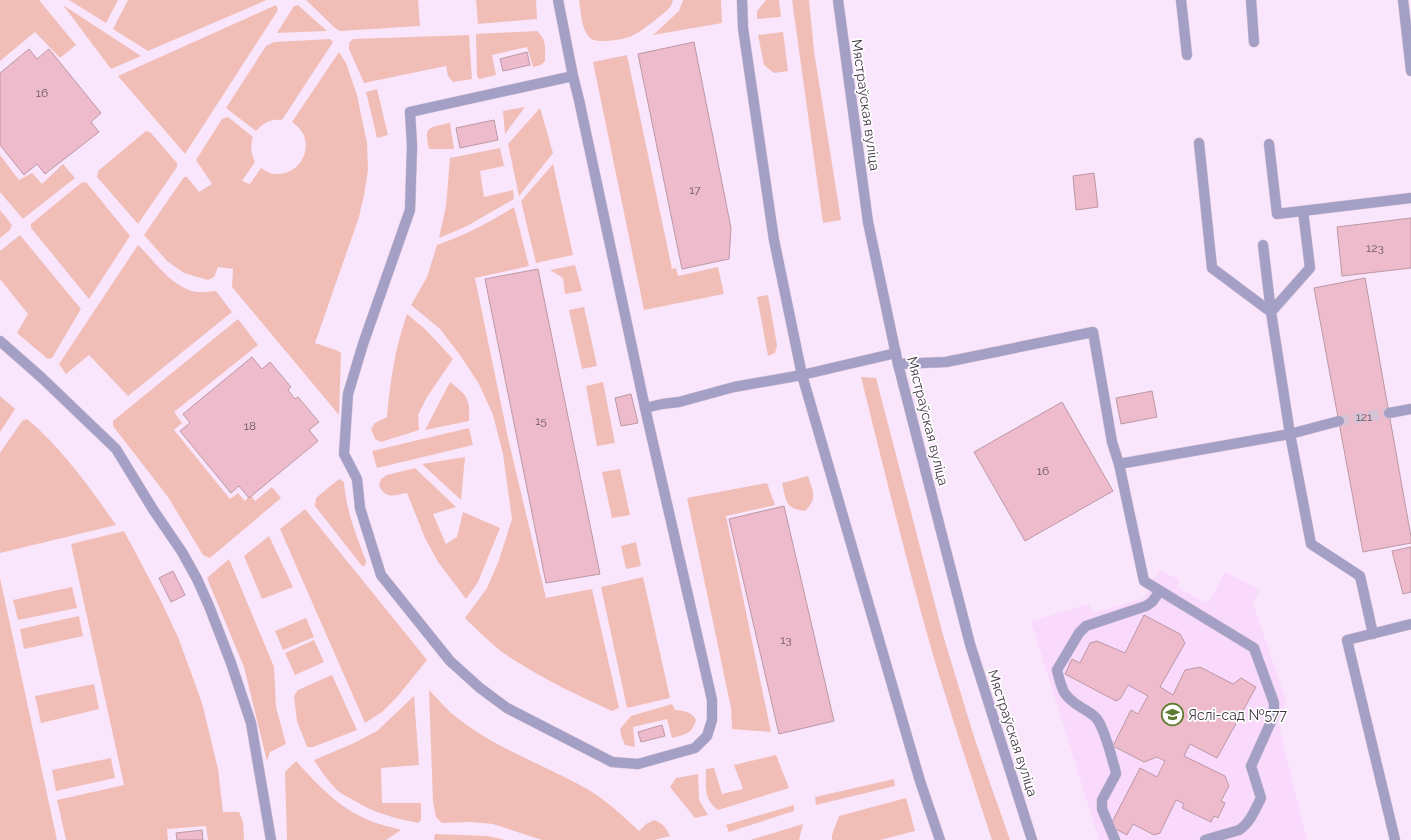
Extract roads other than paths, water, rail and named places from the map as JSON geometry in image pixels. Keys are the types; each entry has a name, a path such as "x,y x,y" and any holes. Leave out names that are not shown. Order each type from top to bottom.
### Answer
{"street":[{"path":"558,0 645,408 712,700 712,720 707,736 695,748 638,764 612,762 507,708 480,688 450,661 381,575 360,508 357,479 344,454 348,394 363,344 410,210 412,146 410,112 573,76"},
{"path":"742,0 743,28 774,240 802,375 920,781 940,840"},
{"name":"Мястраўская вуліца","path":"838,0 868,222 898,364 970,644 1032,840"},
{"path":"1180,0 1187,55"},
{"path":"1251,0 1254,42"},
{"path":"1403,0 1411,71"},
{"path":"1199,143 1212,268 1271,312"},
{"path":"1269,144 1277,214 1411,198"},
{"path":"1271,312 1310,268 1303,211"},
{"path":"1264,245 1271,312 1290,434 1311,544 1360,576 1373,634"},
{"path":"898,364 946,362 1093,332 1112,442 1119,464 1144,582 1254,648 1274,703 1274,715 1269,729 1251,766 1261,798 1248,823 1244,827 1239,830 1205,840"},
{"path":"0,341 42,378 116,449 182,552 197,579 231,663 251,723 271,840"},
{"path":"645,408 679,402 734,388 802,375 896,353"},
{"path":"1389,413 1411,409"},
{"path":"1119,464 1290,434 1339,421"},
{"path":"1115,840 1102,809 1102,800 1116,774 1100,723 1095,717 1070,700 1061,688 1057,670 1079,633 1086,626 1146,606 1152,602 1160,591"},
{"path":"1395,840 1347,640 1411,624"}],"tunnel":[{"path":"1339,421 1389,413"}],"place":[{"name":"Яслі-сад №577","path":"1172,715"}]}
